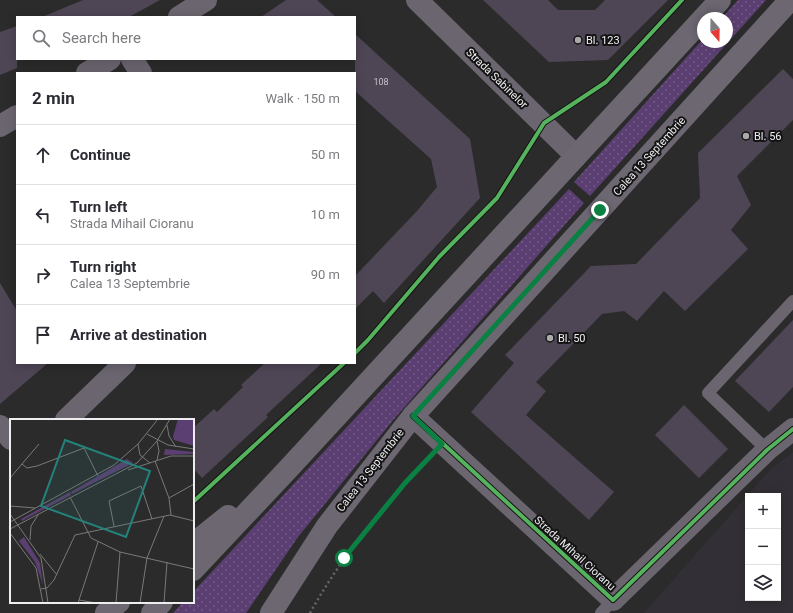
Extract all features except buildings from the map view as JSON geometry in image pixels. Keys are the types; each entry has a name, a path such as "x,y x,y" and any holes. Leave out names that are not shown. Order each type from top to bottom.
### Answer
{"main road":[{"path":"194,569 289,468 720,0"},
{"name":"Calea 13 Septembrie","path":"271,613 327,526 413,416 790,0"},
{"path":"194,543 289,468"},
{"path":"106,613 118,603"},
{"path":"152,613 161,603"}],"street":[{"path":"180,16 206,0"},
{"name":"Strada Sabinelor","path":"417,0 576,156"},
{"path":"89,72 108,60"},
{"path":"133,60 139,72"},
{"path":"0,126 16,117"},
{"path":"67,419 124,364"},
{"name":"Strada Mihail Cioranu","path":"413,416 607,607 767,450 793,429"},
{"path":"0,426 10,438"}],"lane":[{"path":"767,450 708,393 793,301"}],"path":[{"path":"310,613 349,552 405,483 442,444"}],"shaded area":[{"path":"738,0 766,0 733,37 733,12 727,12"},
{"path":"697,46 697,48 723,48 590,196 574,182"},
{"path":"569,189 584,203 394,419 298,537 246,613 173,613 182,603 194,603 194,591"},
{"path":"793,452 793,613 644,613 745,498 745,601 781,601 781,493 750,493 768,472"}],"cycle path":[{"path":"356,352 439,257 497,198 544,123 606,82 682,0"},
{"path":"194,501 343,364"},
{"path":"413,416 613,600 767,450 793,429"}],"place":[{"name":"Bl. 123","path":"578,40"},
{"name":"Bl. 56","path":"746,136"},
{"name":"Bl. 50","path":"550,338"}],"route":[{"path":"344,558 405,483 442,444 413,416 600,210"}]}
